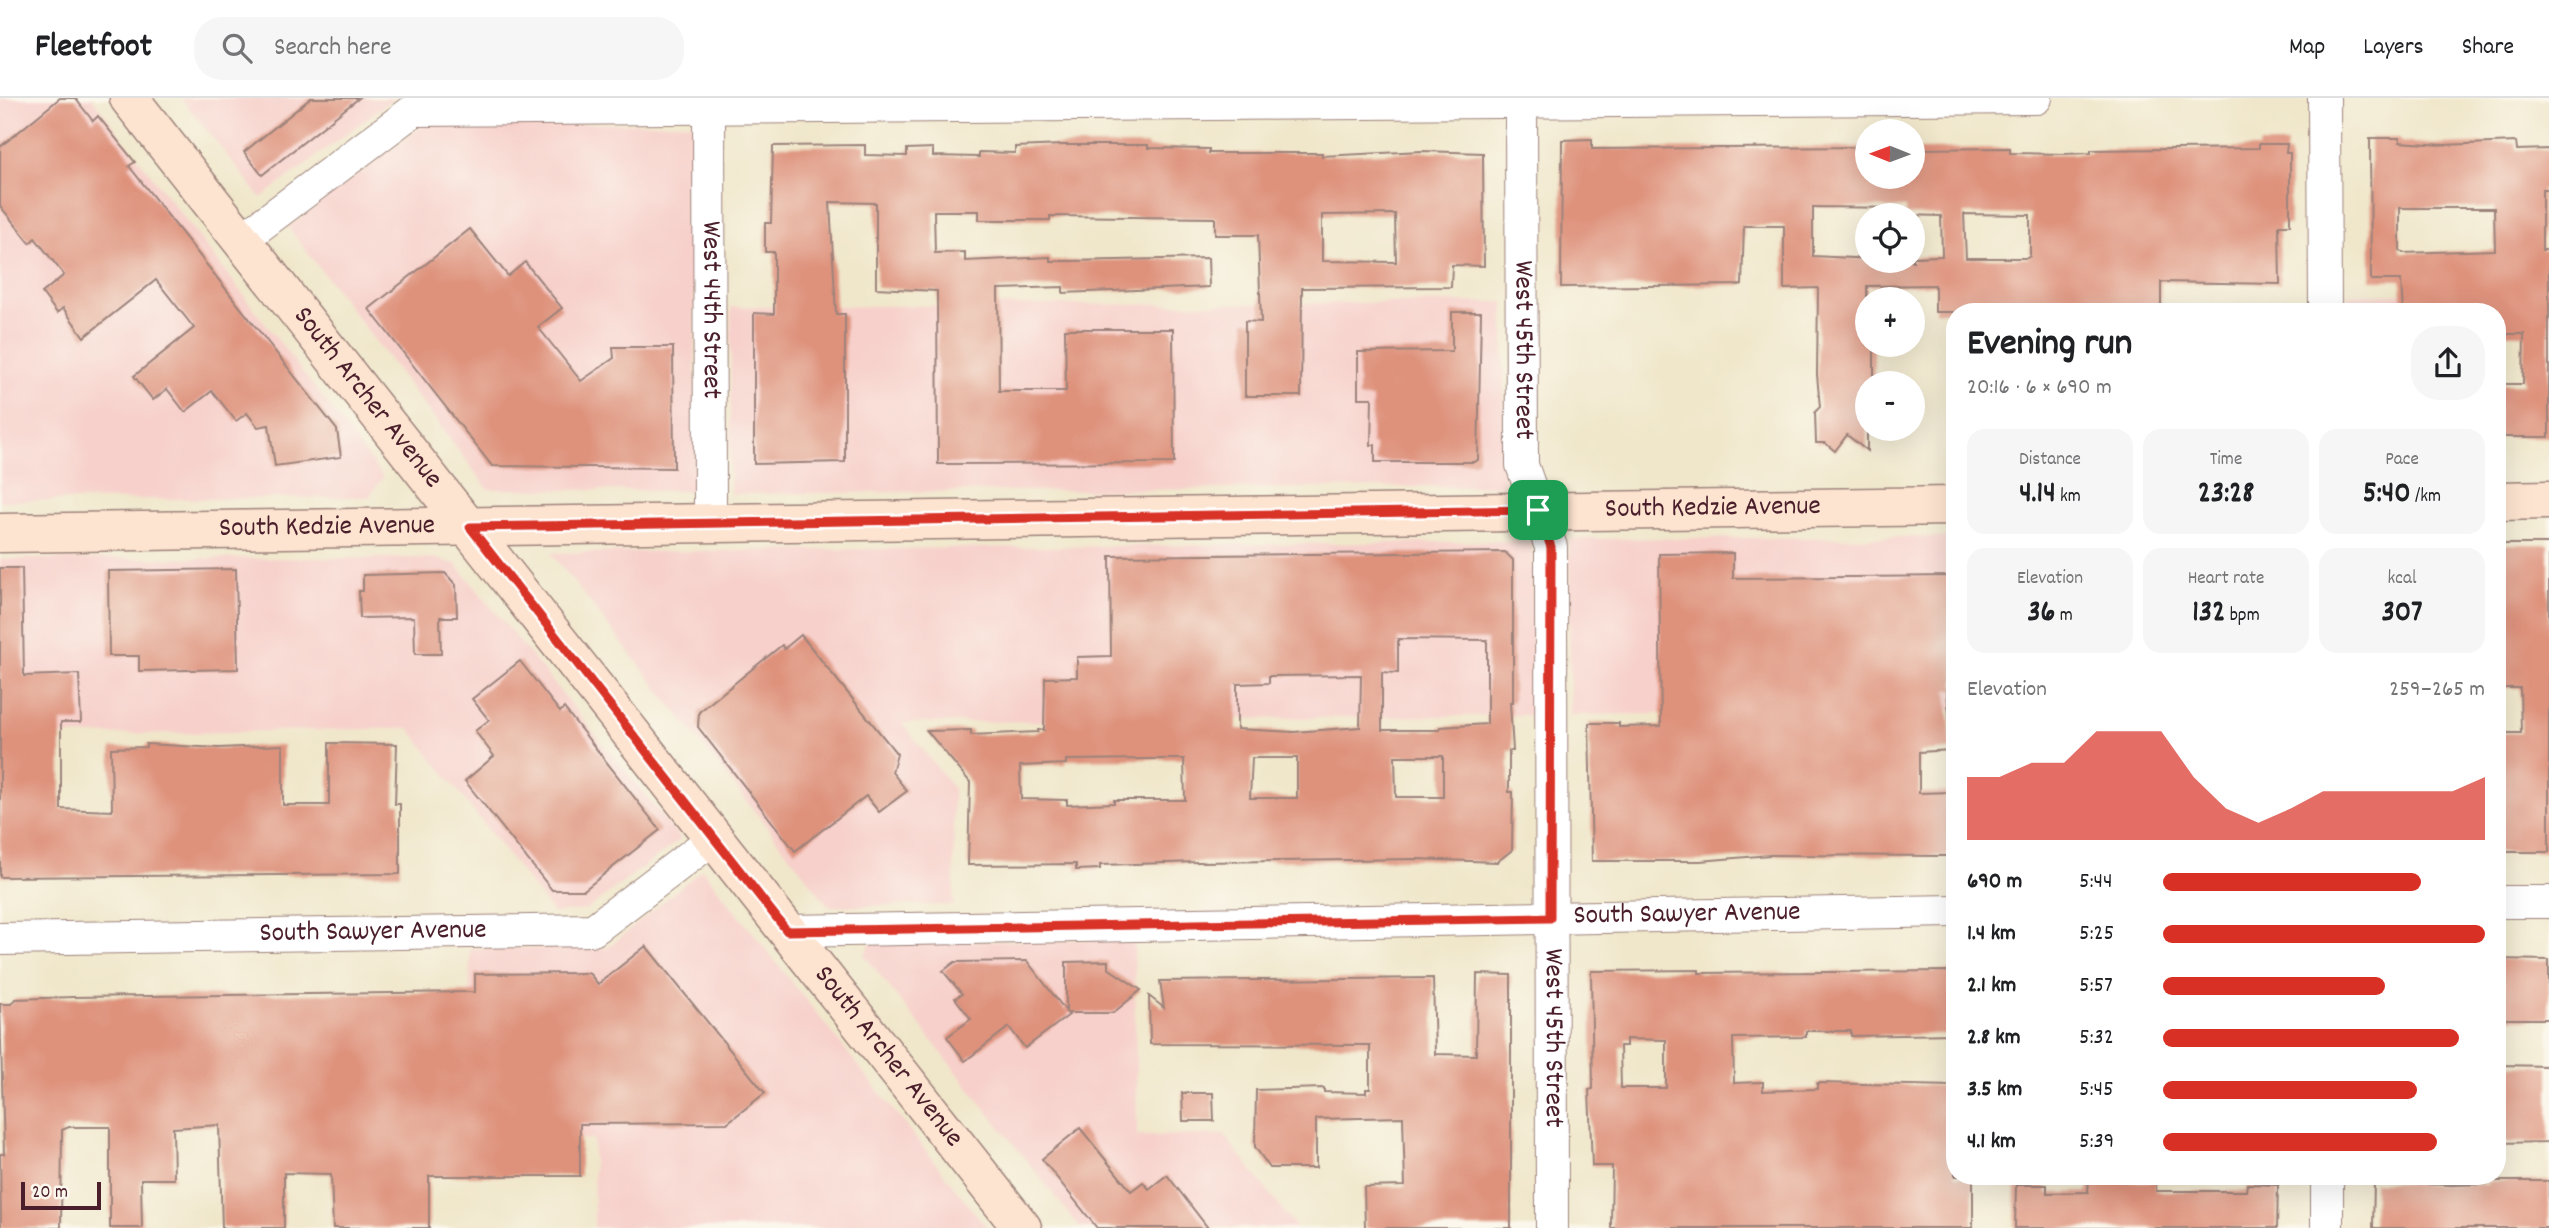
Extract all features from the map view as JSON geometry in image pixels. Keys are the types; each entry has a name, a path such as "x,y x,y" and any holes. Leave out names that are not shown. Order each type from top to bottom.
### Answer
{"main road":[{"name":"South Archer Avenue","path":"129,98 1022,1228"},
{"path":"2506,501 2549,500"},
{"name":"South Kedzie Avenue","path":"0,533 1946,506"}],"street":[{"path":"241,240 414,110 709,103 2036,98"},
{"path":"2324,98 2325,303"},
{"name":"West 45th Street","path":"1521,100 1522,465 1551,547 1552,1228"},
{"name":"West 44th Street","path":"709,103 710,522"},
{"name":"South Sawyer Avenue","path":"0,939 593,930 714,838"},
{"path":"2506,902 2549,902"},
{"name":"South Sawyer Avenue","path":"787,931 1946,911"},
{"path":"2327,1185 2327,1228"}],"shaded area":[{"path":"0,98 92,98 383,477 369,497 0,501"},
{"path":"181,98 394,98 261,198"},
{"path":"693,123 696,491 488,489 288,227 425,124"},
{"path":"2403,294 2403,303 2348,303 2348,295"},
{"path":"1504,302 1504,486 730,494 731,307"},
{"path":"1946,537 1946,710 1570,715 1569,539"},
{"path":"1532,541 1534,715 902,723 953,788 954,905 829,906 551,553"},
{"path":"433,558 456,564 681,839 586,910 553,913 409,728 0,737 0,559"},
{"path":"702,869 987,1228 594,1228 593,1139 469,1139 470,948 608,948"},
{"path":"1134,939 1137,1136 1224,1135 1297,1228 1080,1228 864,955 871,943"}],"building":[{"path":"60,98 75,98 93,121 98,116 135,162 129,166 337,430 341,457 275,466 269,425 258,427 247,413 236,421 212,391 185,412 167,389 153,400 134,376 194,328 156,280 84,337 63,308 57,313 42,293 64,275 35,238 30,243 0,206 0,147"},
{"path":"311,98 359,98 262,175 244,152"},
{"path":"2370,138 2400,138 2400,142 2443,145 2516,142 2517,150 2549,149 2549,189 2542,189 2542,250 2549,250 2549,437 2506,437 2506,384 2523,384 2524,334 2506,334 2506,303 2402,303 2401,280 2371,280","holes":["2400,208 2494,208 2495,250 2403,253 2400,250"]},
{"path":"1592,139 1592,149 1855,147 1855,189 1925,189 1925,149 2010,148 2010,153 2063,154 2091,153 2091,150 2259,148 2259,144 2287,144 2286,153 2290,153 2290,225 2279,225 2280,284 2161,282 2161,303 1946,303 1946,312 1935,312 1935,285 1855,287 1855,357 1874,357 1874,371 1855,371 1855,441 1867,441 1867,451 1847,435 1835,451 1825,443 1816,443 1815,412 1820,407 1817,375 1818,288 1784,289 1784,226 1744,226 1742,285 1561,287 1562,140","holes":["1964,214 2030,215 2030,256 1966,258"]},
{"path":"865,145 865,155 907,156 907,149 933,148 933,156 979,157 979,152 1015,153 1015,147 1063,145 1148,145 1148,148 1209,149 1209,153 1322,153 1322,156 1422,151 1483,153 1484,266 1452,265 1451,287 1302,288 1301,396 1245,396 1245,321 1261,322 1258,235 1215,235 1215,218 1050,216 1050,220 979,220 979,211 934,211 935,253 965,252 965,261 1050,257 1050,261 1208,258 1209,287 1063,293 1063,287 998,289 999,391 1066,391 1065,329 1173,329 1174,463 938,464 937,291 876,288 876,203 830,202 836,314 845,314 845,462 754,464 754,313 774,314 774,252 765,252 765,223 771,223 773,146","holes":["1395,214 1396,262 1322,261 1322,215"]},
{"path":"470,229 508,276 525,262 562,308 538,327 581,381 614,358 613,347 673,347 674,468 492,466 369,309"},
{"path":"1452,312 1481,312 1478,460 1375,462 1375,445 1371,445 1372,398 1358,398 1358,352 1452,351"},
{"path":"2506,544 2549,544 2549,852 2506,852 2506,733 2521,733 2520,688 2506,688"},
{"path":"1505,552 1513,560 1513,702 1510,702 1513,751 1509,751 1509,792 1513,792 1512,850 1497,862 1417,859 1199,862 1100,865 1100,869 1076,870 1076,864 968,865 970,782 927,731 971,730 971,735 1044,730 1045,678 1077,677 1077,657 1111,656 1110,556","holes":["1398,639 1487,640 1487,724 1440,727 1440,730 1382,730 1382,672 1398,673","1361,675 1360,727 1294,732 1237,729 1237,684 1269,683 1269,676","1395,756 1443,756 1443,797 1396,797","1252,758 1297,758 1297,798 1250,798","1184,759 1185,800 1114,800 1114,803 1067,805 1067,800 1021,799 1020,766 1066,764 1066,760"]},
{"path":"1733,553 1733,578 1946,576 1946,750 1919,752 1919,793 1946,792 1946,856 1770,855 1700,861 1592,861 1589,723 1619,723 1619,727 1661,726 1659,554"},
{"path":"0,568 22,568 24,676 79,674 81,722 61,722 61,809 112,811 111,748 146,747 146,744 219,748 283,745 283,805 329,805 329,743 397,744 395,804 400,804 400,874 0,877"},
{"path":"236,569 238,669 139,671 139,656 109,656 108,571"},
{"path":"445,573 456,585 457,617 440,617 441,654 415,654 414,617 360,618 359,591 363,591 363,575"},
{"path":"801,635 897,754 892,772 907,791 879,812 866,796 795,851 698,727 699,712 782,645 784,649"},
{"path":"520,661 560,712 564,708 660,830 584,890 552,890 465,781 494,756 475,731 489,720 472,699"},
{"path":"646,946 765,1093 727,1123 580,1124 580,1176 429,1176 429,1228 333,1228 331,1174 284,1173 284,1228 222,1228 219,1125 173,1128 174,1179 141,1179 142,1228 110,1228 110,1127 69,1127 62,1130 61,1228 1,1228 0,1154 4,1154 0,1004 11,1004 15,999 73,997 475,992 475,974 589,973 598,984"},
{"path":"2506,959 2549,960 2549,1019 2506,1019"},
{"path":"1027,961 1066,1011 1066,962 1108,961 1108,968 1141,990 1113,1013 1067,1013 1069,1015 1025,1048 1009,1027 965,1061 947,1037 971,1019 955,998 962,994 943,971 955,962"},
{"path":"1591,971 1946,971 1946,1034 1851,1036 1851,1031 1806,1031 1806,1037 1733,1038 1734,1083 1763,1082 1763,1091 1817,1089 1817,1083 1946,1086 1946,1185 1973,1185 1973,1228 1611,1228 1612,1166 1592,1166 1589,1090 1593,1089","holes":["1626,1039 1666,1040 1666,1088 1621,1088 1620,1046 1626,1046"]},
{"path":"1477,974 1511,975 1511,1228 1365,1228 1364,1187 1405,1186 1403,1117 1316,1119 1316,1168 1270,1168 1255,1147 1256,1090 1324,1088 1324,1092 1366,1093 1366,1089 1370,1089 1370,1045 1150,1044 1149,996 1164,1008 1160,981 1433,978 1435,1054 1476,1055"},
{"path":"2506,1065 2549,1066 2549,1142 2506,1143"},
{"path":"1182,1093 1213,1093 1214,1121 1183,1121"},
{"path":"1080,1128 1131,1191 1143,1182 1149,1189 1167,1175 1208,1228 1097,1228 1042,1159"},
{"path":"2506,1181 2549,1181 2549,1228 2373,1228 2374,1185 2506,1185"},
{"path":"2016,1185 2047,1185 2047,1193 2088,1192 2088,1185 2156,1185 2156,1191 2246,1191 2247,1185 2278,1185 2277,1228 2015,1228"}],"route":[{"path":"1538,510 1551,547 1550,918 954,926 857,930 787,931 470,527 638,523 1538,510"}]}
